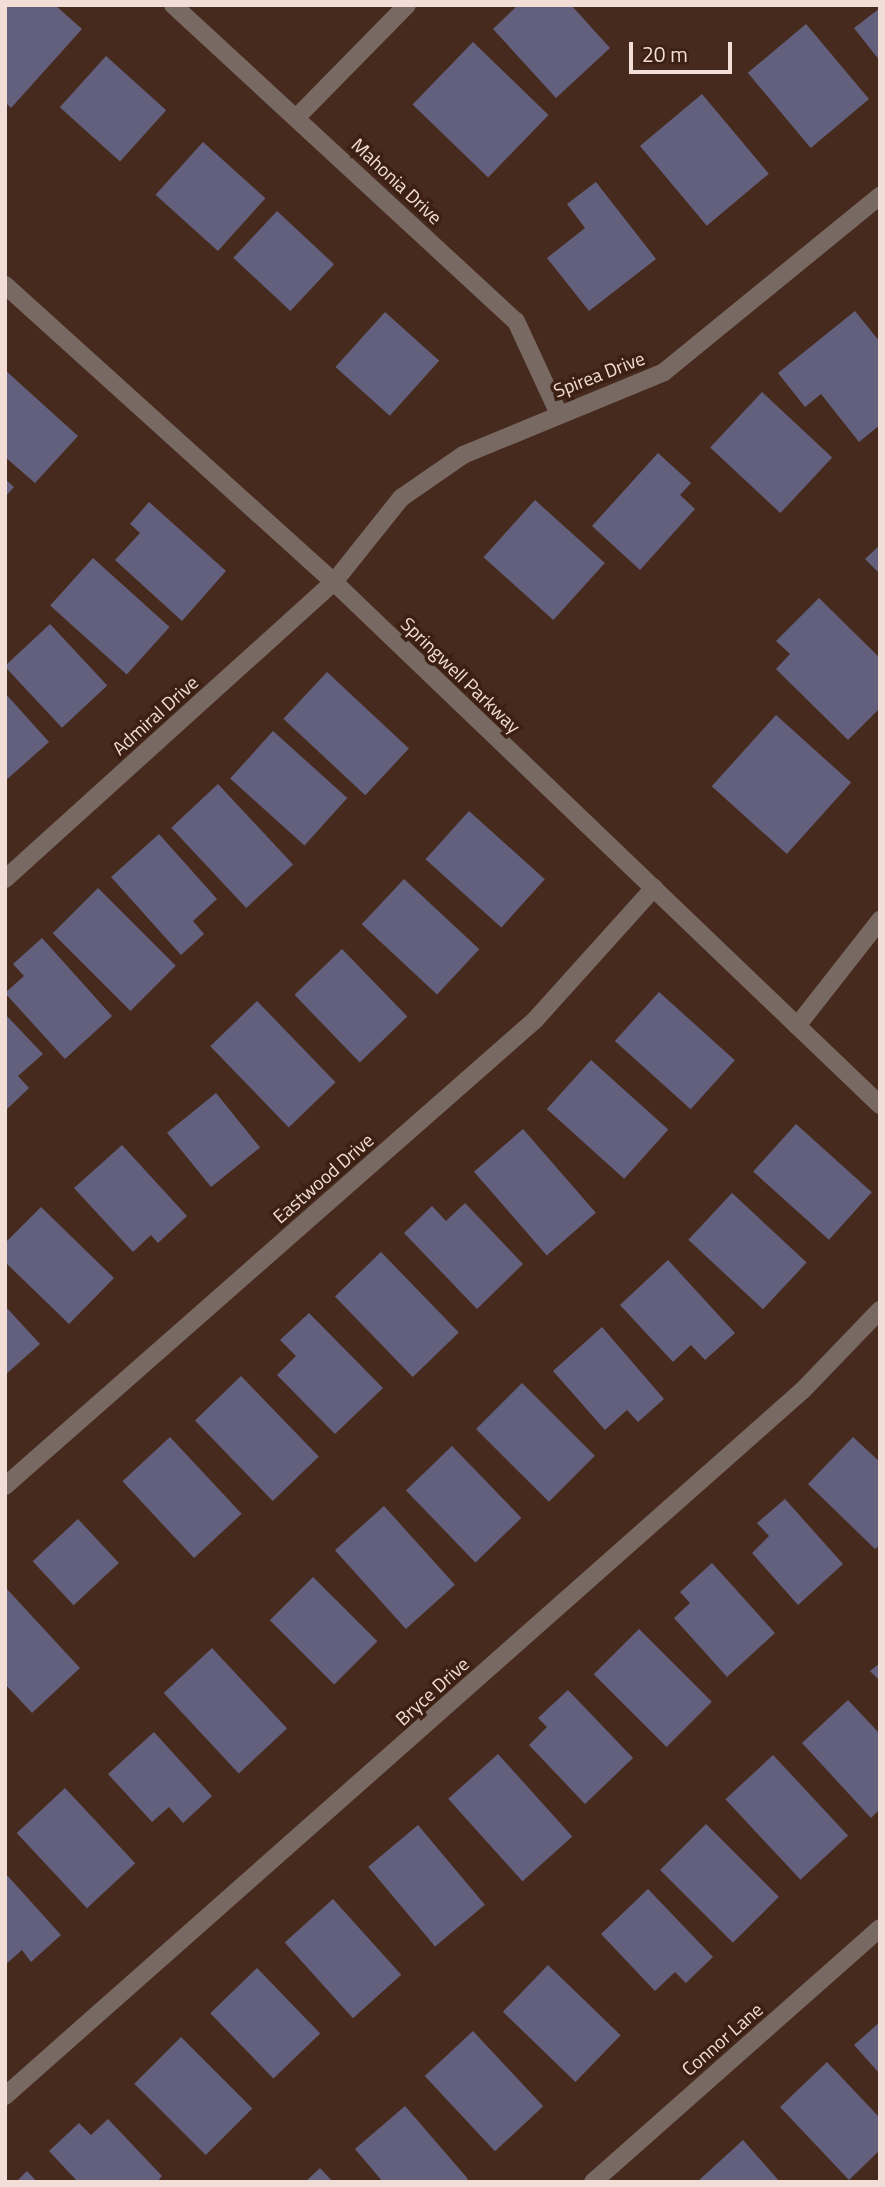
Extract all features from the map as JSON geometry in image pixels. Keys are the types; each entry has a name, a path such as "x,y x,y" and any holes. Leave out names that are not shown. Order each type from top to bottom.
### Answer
{"street":[{"name":"Mahonia Drive","path":"173,5 298,117 516,321 558,412"},
{"path":"298,117 407,5"},
{"name":"Spirea Drive","path":"334,582 401,498 463,455 558,412 664,372 880,196"},
{"name":"Springwell Parkway","path":"5,285 334,582 880,1105"},
{"name":"Admiral Drive","path":"5,879 334,582"},
{"name":"Eastwood Drive","path":"5,1486 535,1020 654,888"},
{"path":"797,1026 880,920"},
{"name":"Bryce Drive","path":"5,2096 803,1390 880,1310"},
{"name":"Connor Lane","path":"593,2182 880,1928"}],"building":[{"path":"5,5 55,5 82,29 11,108 5,102"},
{"path":"518,5 571,5 610,48 556,98 493,29"},
{"path":"880,8 880,61 854,28"},
{"path":"806,24 869,99 811,148 748,73"},
{"path":"473,42 549,115 488,178 413,105"},
{"path":"106,56 166,110 120,161 60,107"},
{"path":"702,94 769,174 707,226 640,146"},
{"path":"203,142 265,198 218,251 155,195"},
{"path":"596,182 656,259 589,311 547,258 585,228 567,204"},
{"path":"277,211 334,264 290,311 233,258"},
{"path":"855,311 880,342 880,425 859,442 821,394 805,407 778,373"},
{"path":"385,312 439,361 390,416 335,367"},
{"path":"5,370 78,436 35,483 5,457"},
{"path":"762,392 832,457 780,513 710,448"},
{"path":"658,453 691,483 680,495 695,509 640,570 592,526"},
{"path":"5,479 14,487 5,497"},
{"path":"535,500 605,563 553,620 483,557"},
{"path":"149,502 226,571 182,621 115,560 140,533 130,524"},
{"path":"880,545 880,574 865,559"},
{"path":"93,558 170,627 127,674 50,606"},
{"path":"819,598 880,658 880,708 848,740 776,669 790,654 776,641"},
{"path":"50,624 107,685 62,728 5,667"},
{"path":"327,672 409,748 365,795 283,719"},
{"path":"5,693 49,742 5,781"},
{"path":"776,715 851,783 787,854 712,786"},
{"path":"273,731 347,798 304,845 230,779"},
{"path":"218,784 293,864 246,908 171,828"},
{"path":"469,811 545,879 501,928 426,859"},
{"path":"159,834 217,899 193,921 204,934 181,955 111,877"},
{"path":"404,879 479,949 437,995 362,924"},
{"path":"98,888 176,966 131,1011 53,933"},
{"path":"42,938 112,1016 65,1059 5,993 24,976 13,964"},
{"path":"342,949 407,1017 360,1062 295,995"},
{"path":"659,992 735,1060 691,1109 615,1041"},
{"path":"257,1001 335,1082 289,1127 210,1046"},
{"path":"5,1014 43,1054 18,1076 29,1088 5,1111"},
{"path":"591,1060 668,1130 624,1179 547,1109"},
{"path":"216,1093 260,1147 211,1187 167,1133"},
{"path":"796,1124 872,1192 829,1240 753,1172"},
{"path":"523,1129 596,1213 547,1255 474,1172"},
{"path":"122,1145 187,1216 158,1243 151,1235 133,1252 74,1188"},
{"path":"732,1193 807,1263 763,1309 688,1240"},
{"path":"465,1203 523,1264 477,1309 404,1233 432,1206 446,1221"},
{"path":"41,1207 114,1278 69,1324 5,1262 5,1243"},
{"path":"381,1252 459,1333 413,1377 335,1296"},
{"path":"668,1260 735,1333 705,1360 691,1345 673,1362 620,1305"},
{"path":"5,1306 40,1344 5,1375"},
{"path":"309,1313 383,1388 335,1434 277,1375 296,1356 280,1340"},
{"path":"602,1327 664,1399 638,1422 627,1410 605,1430 553,1371"},
{"path":"241,1376 319,1457 273,1501 195,1420"},
{"path":"522,1383 595,1456 549,1502 476,1429"},
{"path":"170,1437 242,1514 194,1558 122,1481"},
{"path":"853,1437 880,1462 880,1545 875,1549 808,1484"},
{"path":"452,1446 521,1518 475,1562 406,1490"},
{"path":"785,1499 843,1564 798,1605 752,1553 769,1536 757,1523"},
{"path":"384,1506 455,1585 406,1629 335,1550"},
{"path":"78,1519 119,1563 74,1605 33,1561"},
{"path":"712,1563 775,1633 727,1677 674,1618 690,1603 680,1592"},
{"path":"313,1577 377,1641 334,1684 270,1620"},
{"path":"5,1587 80,1668 32,1713 5,1684"},
{"path":"639,1629 712,1702 667,1747 594,1674"},
{"path":"212,1648 287,1728 239,1773 164,1693"},
{"path":"880,1663 880,1681 870,1671"},
{"path":"568,1690 633,1758 585,1804 529,1745 547,1727 538,1718"},
{"path":"848,1700 880,1734 880,1809 871,1818 802,1743"},
{"path":"154,1732 212,1796 183,1823 169,1807 152,1822 108,1774"},
{"path":"498,1754 572,1836 522,1881 448,1799"},
{"path":"773,1755 848,1835 800,1880 725,1799"},
{"path":"65,1788 135,1863 87,1908 17,1833"},
{"path":"706,1824 779,1897 733,1943 660,1870"},
{"path":"418,1825 485,1905 435,1946 368,1867"},
{"path":"5,1873 61,1935 31,1962 22,1950 5,1965"},
{"path":"648,1889 713,1957 686,1983 675,1972 655,1991 601,1934"},
{"path":"333,1899 401,1975 353,2018 285,1942"},
{"path":"548,1965 621,2035 576,2082 503,2012"},
{"path":"257,1968 320,2033 273,2079 210,2013"},
{"path":"880,2022 880,2074 854,2045"},
{"path":"473,2031 543,2106 495,2151 425,2076"},
{"path":"181,2037 252,2108 206,2155 134,2084"},
{"path":"827,2062 880,2118 880,2150 849,2180 780,2107"},
{"path":"405,2106 468,2179 464,2182 383,2182 355,2149"},
{"path":"108,2119 162,2176 157,2182 78,2182 49,2151 79,2123 91,2135"},
{"path":"743,2140 780,2182 697,2182"},
{"path":"320,2168 333,2182 305,2182"},
{"path":"27,2171 37,2182 16,2182"}]}
